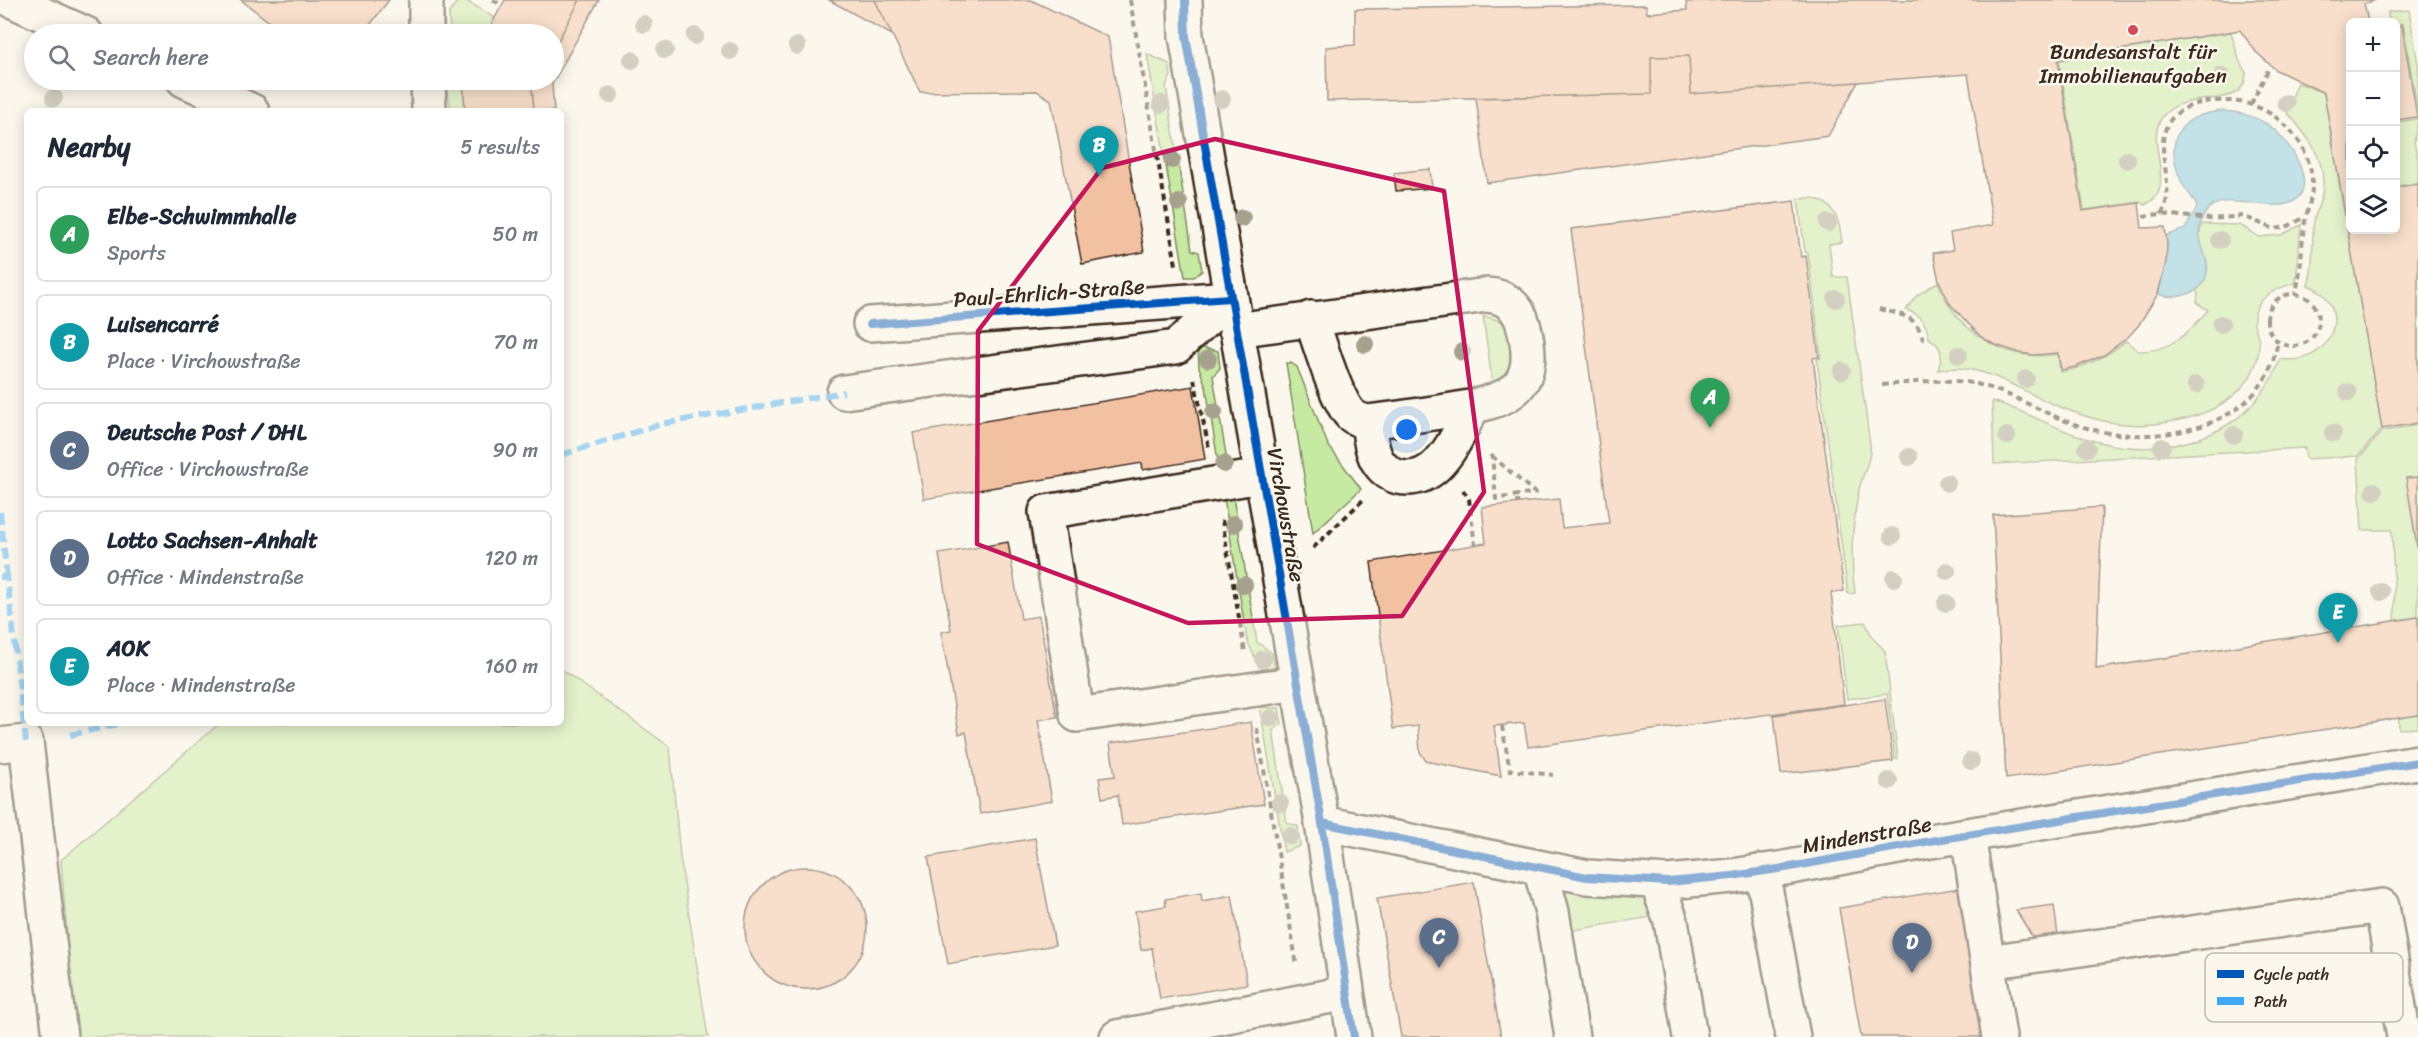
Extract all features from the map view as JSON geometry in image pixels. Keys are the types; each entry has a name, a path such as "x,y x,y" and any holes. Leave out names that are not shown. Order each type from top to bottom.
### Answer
{"street":[{"path":"10,0 64,24"},
{"path":"426,0 426,24"},
{"name":"Virchowstraße","path":"1185,0 1186,36 1322,823 1354,1037"},
{"path":"206,90 245,108"},
{"path":"428,90 429,108"},
{"path":"1236,330 1311,318 1487,295 1504,298 1513,305 1522,323 1528,355 1526,370 1519,385 1511,394 1490,403 1368,422 1356,418 1347,410 1311,318"},
{"path":"844,392 1176,347 1230,298"},
{"name":"Paul-Ehrlich-Straße","path":"870,324 1230,298"},
{"path":"1368,422 1378,463 1390,474 1411,479 1428,472 1442,460 1473,407"},
{"name":"Virchowstraße","path":"1261,476 1046,512 1077,715 1298,683"},
{"path":"0,745 26,742 60,1037"},
{"name":"Mindenstraße","path":"1322,823 1603,880 1657,882 1762,871 2418,762"},
{"path":"1968,836 1999,1037"},
{"path":"1540,868 1552,912 1572,1037"},
{"path":"1762,871 1793,1037"},
{"path":"1657,882 1671,921 1690,1037"},
{"path":"1988,962 2382,906 2390,953"},
{"path":"1117,1037 1347,993"},
{"path":"2401,1022 2404,1037"}],"path":[{"path":"494,0 502,5"},
{"path":"2251,104 2269,68"},
{"path":"2161,214 2168,199 2164,147 2171,119 2183,109 2197,104 2228,100 2251,104 2263,109 2296,137 2308,159 2313,185 2305,218 2301,271 2295,295"},
{"path":"2143,216 2161,214 2207,218 2243,216 2267,227 2278,229 2305,218"},
{"path":"2295,295 2308,299 2314,305 2319,321 2318,329 2311,339 2301,345 2293,346 2278,341 2270,332 2268,315 2272,306 2278,299 2295,295"},
{"path":"1879,309 1915,321 1920,327 1924,344"},
{"path":"1882,385 1965,382 2004,393 2044,412 2093,430 2125,435 2157,434 2202,426 2220,418 2247,400 2259,388 2269,372 2278,341"},
{"path":"1492,456 1535,493 1496,499 1495,484"},
{"path":"1517,504 1518,495"},
{"path":"1317,544 1365,497"},
{"path":"1469,499 1475,544"},
{"path":"1502,726 1510,770 1553,775"}],"highlighted area":[{"path":"1215,139 1444,191 1484,492 1402,616 1188,623 977,544 978,331 1102,168"}],"green space":[{"path":"458,0 465,0 495,18 492,24 450,24 449,13"},
{"path":"2409,10 2418,65 2418,112 2403,24 2400,24 2400,18 2389,18 2388,12"},
{"path":"2231,32 2239,60 2246,73 2243,85 2236,93 2225,97 2186,102 2174,107 2163,116 2156,138 2161,177 2160,188 2155,198 2144,205 2140,202 2084,210 2059,60"},
{"path":"1147,54 1169,64 1171,76 1166,86 1192,250 1199,252 1202,271 1194,277 1185,277"},
{"path":"2298,83 2324,93 2346,220 2346,234 2348,234 2382,429 2358,456 2306,459 2305,448 1994,464 1992,401 2099,442 2144,448 2167,446 2211,434 2231,423 2263,391 2280,359 2299,359 2314,354 2325,344 2332,332 2334,318 2331,305 2322,293 2308,285 2314,221 2322,194 2322,170 2308,139 2286,111"},
{"path":"446,90 464,90 465,108 450,108"},
{"path":"2418,119 2414,142 2418,161 2418,183 2400,186 2400,126 2400,121"},
{"path":"1798,199 1820,200 1831,208 1840,227 1842,242 1829,244 1833,277 1847,277 1870,444 1853,529 1855,593 1848,594 1817,359 1821,358 1808,253 1805,252"},
{"path":"2202,224 2240,225 2259,237 2281,235 2301,225 2296,283 2267,296 2261,301 2254,315 2259,342 2257,359 2252,372 2245,383 2226,401 2188,418 2133,425 2098,420 2064,409 1994,376 1967,369 1938,370 1941,360 1939,348 1929,338 1922,320 1906,310 1916,296 1938,282 1946,300 1970,329 1985,340 2019,354 2038,356 2058,354 2060,372 2095,361 2126,341 2138,351 2160,348 2178,340 2208,310 2197,303 2198,293 2196,291 2207,271 2200,242"},
{"path":"1483,316 1501,321 1514,337 1517,362 1508,379 1493,388"},
{"path":"1198,347 1218,351 1220,368 1213,376 1257,642 1272,653 1276,672 1259,667 1247,640 1206,387 1199,367"},
{"path":"1286,363 1297,367 1328,445 1361,489 1313,533"},
{"path":"2418,425 2418,728 2399,729 2392,530 2362,530 2358,459 2383,431"},
{"path":"1865,622 1873,638 1885,651 1898,759 1895,759 1887,694 1847,699 1838,625"},
{"path":"564,671 670,747 680,857 708,1037 75,1037 61,860 217,726 564,726"},
{"path":"1260,707 1279,708 1282,724 1273,730 1287,823 1298,826 1300,846 1284,852"},
{"path":"1557,890 1652,895 1657,916 1563,932"}],"water":[{"path":"2224,111 2241,113 2257,119 2267,124 2283,138 2302,172 2304,183 2301,193 2294,201 2285,205 2223,202 2213,205 2201,220 2199,228 2206,261 2206,278 2197,290 2190,294 2174,297 2158,294 2166,262 2166,236 2185,229 2197,207 2182,183 2176,168 2175,143 2185,124 2208,113"}],"building":[{"path":"241,0 389,0 371,24 272,24"},
{"path":"505,0 580,0 564,30 564,24 492,24"},
{"path":"580,0 599,0 564,63 564,30"},
{"path":"829,0 875,0 892,35"},
{"path":"875,0 1031,0 1108,37 1144,252 1082,264 1051,100 1037,91 920,92"},
{"path":"1719,0 2376,0 2364,4 2367,18 2346,18 2346,220 2324,93 2276,70 2256,52 2240,30 2058,60 2083,211 2139,203 2142,228 2165,227 2167,244 2166,262 2158,294 2138,326 2128,337 2104,355 2076,367 2061,370 2058,353 2034,355 2020,353 1993,344 1980,336 1950,304 1939,281 1933,253 1953,250 1950,233 1993,225 1968,74 1691,94 1689,56 1651,57 1651,94 1327,101 1326,47 1355,45 1355,9 1646,5 1647,13 1687,10 1686,2"},
{"path":"2400,25 2402,25 2417,117 2400,119 2400,72"},
{"path":"1689,56 1691,94 1858,82 1828,136 1487,183 1476,98 1651,94 1651,57"},
{"path":"464,90 532,90 534,108 465,108"},
{"path":"532,90 552,90 554,108 534,108"},
{"path":"1430,169 1432,188 1396,191 1394,173"},
{"path":"2418,184 2418,423 2382,429 2348,234 2400,234 2400,187"},
{"path":"1794,201 1801,257 1806,256 1819,357 1813,358 1844,591 1831,593 1844,704 1528,747 1524,723 1494,726 1501,776 1426,761 1420,752 1418,726 1393,729 1371,562 1486,543 1482,507 1559,499 1562,528 1609,523 1571,229"},
{"path":"1193,386 1205,459 1143,470 1142,463 924,499 913,433"},
{"path":"2418,477 2418,553 2406,478"},
{"path":"2102,507 2096,669 2418,617 2418,715 2006,779 1993,515"},
{"path":"1008,542 1021,619 1039,616 1057,717 1038,720 1052,801 980,814 966,732 959,734 941,632 951,630 939,554"},
{"path":"1885,699 1893,761 1781,774 1774,715"},
{"path":"1251,722 1264,804 1122,825 1118,795 1102,798 1099,778 1115,776 1110,743"},
{"path":"1035,838 1055,945 948,964 928,857"},
{"path":"806,867 829,872 840,877 849,885 857,894 862,905 867,928 862,951 857,962 849,971 840,979 829,984 806,989 783,984 772,979 763,971 755,962 750,951 745,928 750,905 755,894 763,885 772,877 783,872"},
{"path":"1474,882 1501,1037 1401,1037 1377,898"},
{"path":"1959,888 1984,1037 1861,1037 1839,908"},
{"path":"1201,893 1202,901 1232,895 1247,984 1160,999 1152,948 1141,950 1135,911 1166,906 1165,899"},
{"path":"2054,905 2058,936 2033,938 2016,910"}],"marked path":[{"path":"564,454 661,424 844,392"},
{"path":"0,512 7,577"},
{"path":"0,577 7,577 24,725"},
{"path":"24,726 26,742"},
{"path":"70,735 109,726"}],"cycle path":[{"path":"1185,0 1186,36 1322,823 1354,1037"},
{"path":"870,324 1230,298"},
{"path":"1322,823 1587,877 1668,882 1785,868 1936,840 2418,762"}],"place":[{"name":"Bundesanstalt für Immobilienaufgaben","path":"2133,30"},
{"name":"Luisencarré","path":"1099,176"},
{"name":"Elbe-Schwimmhalle","path":"1710,428"},
{"name":"AOK","path":"2338,643"},
{"name":"Deutsche Post / DHL","path":"1439,968"},
{"name":"Lotto Sachsen-Anhalt","path":"1912,973"}]}
